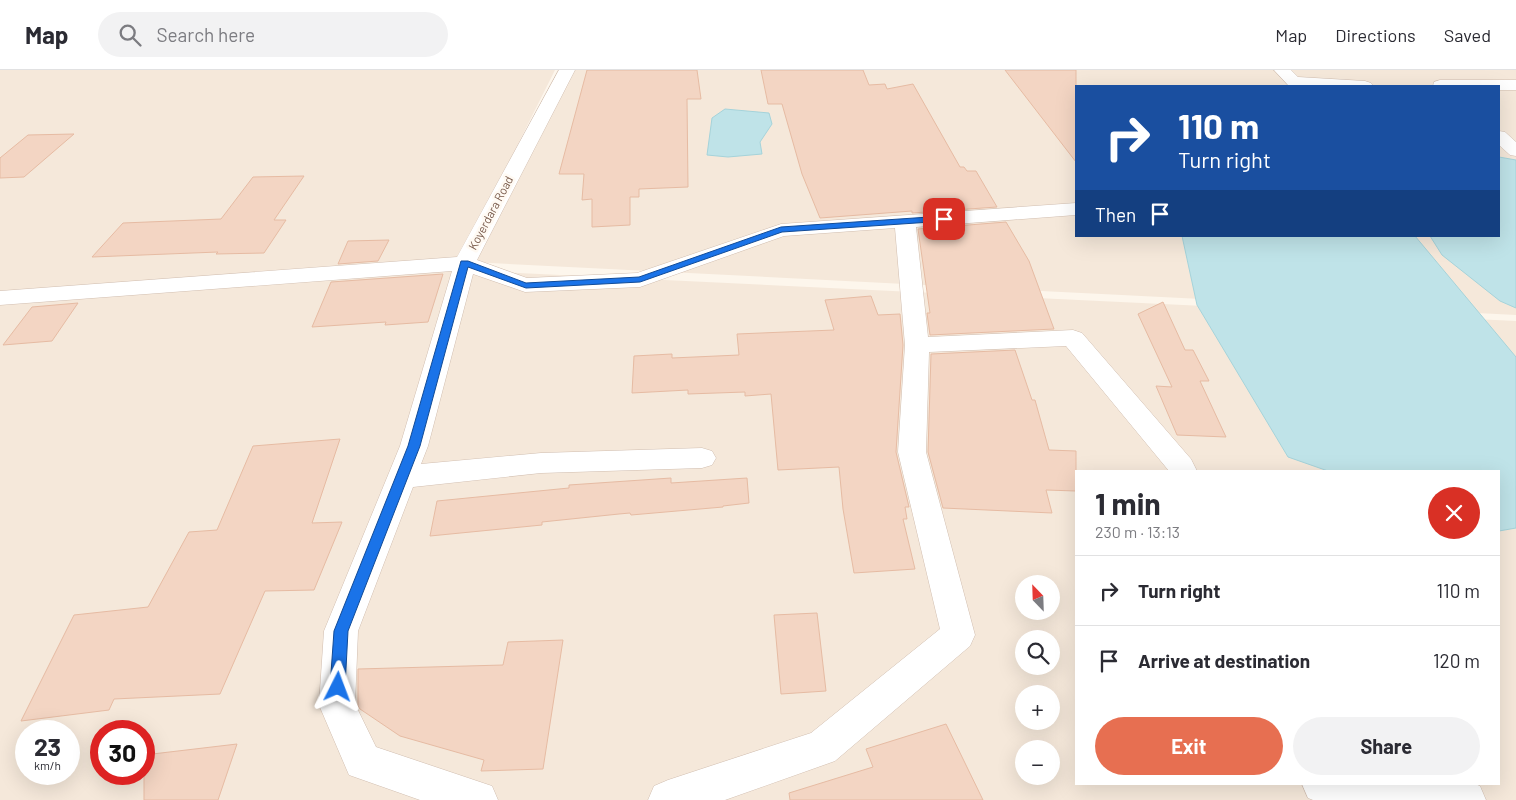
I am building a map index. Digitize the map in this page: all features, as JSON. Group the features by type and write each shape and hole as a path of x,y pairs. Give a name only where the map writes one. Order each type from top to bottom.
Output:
{"street":[{"name":"Koyerdara Road","path":"478,800 363,762 337,705 341,631 414,446 464,263 567,70"},
{"path":"1282,70 1294,82 1347,85"},
{"path":"1440,85 1516,85"},
{"path":"1500,137 1516,151"},
{"path":"0,298 464,263 526,286 640,280 781,230 1075,209"},
{"path":"668,800 822,748 958,635 912,452 917,345 905,221"},
{"path":"917,345 1072,338 1183,470"},
{"path":"402,477 541,463 702,458"},
{"path":"1331,785 1466,800"}],"shaded area":[{"path":"0,70 555,70 455,270 1516,321 1516,800 0,800"},
{"path":"566,70 1516,70 1516,315 471,262"}],"water":[{"path":"725,109 769,113 772,124 760,142 762,154 728,157 707,155 712,118"},
{"path":"1500,157 1516,160 1516,308 1500,301 1442,255 1431,237 1500,237"},
{"path":"1182,237 1416,237 1516,357 1516,528 1500,531 1500,470 1325,470 1288,457 1197,305"}],"building":[{"path":"587,70 697,70 701,99 687,99 688,187 639,189 639,197 630,197 630,225 592,227 592,199 582,200 584,174 559,174"},
{"path":"761,70 863,70 869,85 885,84 887,89 913,84 960,167 964,167 967,171 976,171 997,207 820,218 802,174 782,104 768,104"},
{"path":"1005,70 1076,70 1075,161"},
{"path":"74,134 24,177 0,178 0,158 28,135"},
{"path":"304,176 274,220 286,220 264,253 216,254 218,252 92,257 123,223 221,219 253,177"},
{"path":"1006,222 1029,261 1054,329 930,335 927,313 930,313 918,229"},
{"path":"389,240 378,261 338,264 348,241"},
{"path":"443,274 428,322 385,325 386,322 312,327 331,282"},
{"path":"871,296 878,315 900,314 903,345 896,452 909,507 905,507 907,519 903,519 915,569 854,573 843,509 839,467 778,470 771,394 745,396 745,392 688,394 688,390 632,393 634,356 672,354 672,358 739,355 737,334 834,330 825,300"},
{"path":"1163,302 1185,350 1193,350 1209,381 1200,381 1226,437 1177,435 1156,386 1172,387 1138,314"},
{"path":"78,303 52,341 3,345 32,307"},
{"path":"1015,350 1032,400 1035,400 1049,450 1076,451 1075,491 1046,490 1052,513 943,508 928,452 931,354"},
{"path":"340,439 312,523 342,522 314,590 265,591 220,694 114,699 109,710 22,720 74,615 148,607 189,532 217,530 253,446"},
{"path":"671,478 671,483 747,478 749,503 631,515 630,513 619,514 542,522 542,525 430,536 437,501 569,488 569,485"},
{"path":"817,613 826,691 781,694 774,615"},
{"path":"563,640 543,769 481,771 484,760 400,736 358,706 358,669 503,665 508,642"},
{"path":"946,724 983,800 790,800 789,793 873,767 866,749"},
{"path":"237,744 218,800 144,800 144,785 155,785 155,754"}],"route":[{"path":"338,687 341,631 414,446 464,263 526,286 640,280 781,230 944,219"}]}
